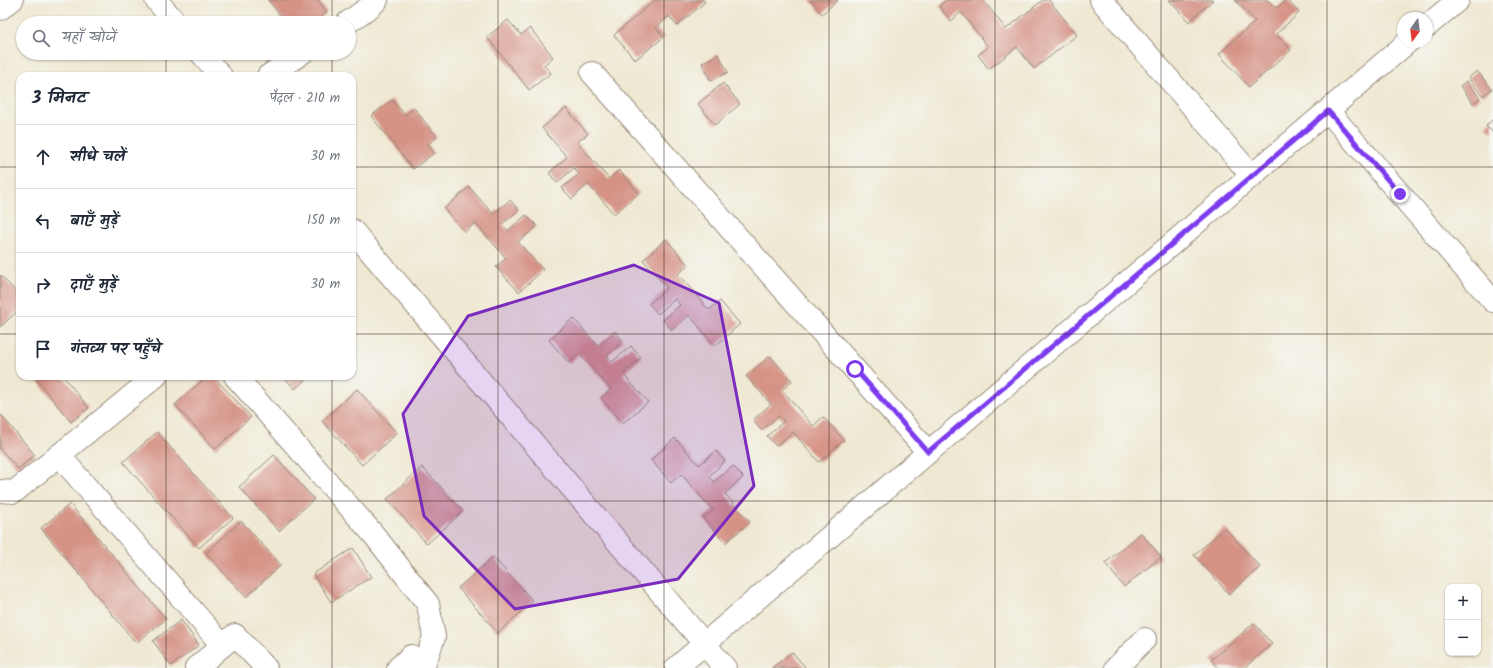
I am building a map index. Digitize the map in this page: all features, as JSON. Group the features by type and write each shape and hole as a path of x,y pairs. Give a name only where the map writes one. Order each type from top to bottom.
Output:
{"street":[{"path":"0,9 12,0"},
{"path":"156,0 170,16"},
{"path":"356,17 377,0"},
{"path":"1101,0 1252,176"},
{"path":"1433,21 1458,0"},
{"path":"676,668 1401,48"},
{"path":"208,60 218,72"},
{"path":"274,72 292,60"},
{"path":"592,73 928,452"},
{"path":"1328,111 1493,301"},
{"path":"356,235 724,668"},
{"path":"0,492 14,492 151,380"},
{"path":"238,380 374,535 428,604 434,637 422,668 411,656 398,668"},
{"path":"59,455 222,646"},
{"path":"196,668 235,635 266,668"},
{"path":"1116,668 1145,639"}],"highlighted area":[{"path":"634,265 719,303 754,486 678,579 515,609 424,516 403,414 468,316"}],"building":[{"path":"268,0 318,0 327,12 322,16 281,16"},
{"path":"655,0 704,0 705,2 677,26 669,16 656,28 664,37 635,60 614,35"},
{"path":"810,0 838,0 822,14"},
{"path":"946,0 983,0 1006,29 1043,0 1049,0 1077,35 1034,69 1017,47 989,69 978,55 988,47 961,12 951,21 939,6"},
{"path":"1169,0 1213,0 1189,22"},
{"path":"1235,0 1268,0 1276,8 1287,0 1299,13 1276,34 1291,50 1249,87 1219,54 1255,21"},
{"path":"508,20 521,35 530,28 553,57 544,65 551,73 529,90 487,37"},
{"path":"718,54 728,72 711,81 702,63"},
{"path":"1477,71 1492,89 1483,96 1468,78"},
{"path":"1466,81 1480,98 1473,103 1460,86"},
{"path":"723,83 740,104 715,125 698,104"},
{"path":"392,100 405,115 414,108 437,137 428,144 434,153 413,169 371,116"},
{"path":"566,108 588,134 577,142 609,179 619,170 639,193 614,214 588,184 572,199 562,188 579,174 574,168 557,183 549,173 567,157 542,128"},
{"path":"1493,119 1493,133 1486,126"},
{"path":"469,187 493,214 510,200 519,210 502,224 508,231 526,215 537,226 518,242 543,270 519,292 496,267 506,258 475,223 465,232 444,209"},
{"path":"666,239 688,265 678,274 709,310 720,301 740,324 715,346 689,315 672,330 663,320 680,305 675,299 658,314 649,304 667,288 643,260"},
{"path":"0,275 16,292 16,313 0,327"},
{"path":"573,318 598,346 615,331 623,341 607,356 612,362 631,346 641,358 623,374 648,402 623,423 601,398 611,389 579,354 569,363 549,340"},
{"path":"770,356 792,381 782,390 813,426 823,417 844,440 819,462 793,432 776,446 767,436 784,421 779,416 761,430 753,420 771,404 746,376"},
{"path":"37,380 66,380 89,408 71,422"},
{"path":"203,380 217,380 251,417 215,449 175,405"},
{"path":"287,380 305,380 295,389"},
{"path":"357,389 397,433 362,465 322,421"},
{"path":"0,414 35,455 18,469 0,449"},
{"path":"157,432 233,518 199,548 123,462"},
{"path":"675,438 699,465 716,451 725,461 709,476 714,482 733,466 743,477 725,494 750,522 725,543 703,518 713,510 681,474 671,483 651,460"},
{"path":"274,455 314,499 279,531 239,487"},
{"path":"422,467 463,511 427,544 387,499"},
{"path":"70,504 166,619 136,643 41,528"},
{"path":"241,521 281,565 246,597 206,553"},
{"path":"1225,528 1260,567 1229,594 1194,555"},
{"path":"1141,533 1161,557 1124,587 1105,563"},
{"path":"353,548 371,577 331,602 313,574"},
{"path":"493,557 533,601 498,633 458,588"},
{"path":"181,620 199,645 171,666 153,641"},
{"path":"1254,623 1272,644 1244,668 1218,668 1211,660"},
{"path":"792,652 806,668 772,668"}],"route":[{"path":"855,369 928,452 1328,111 1400,194"}]}
